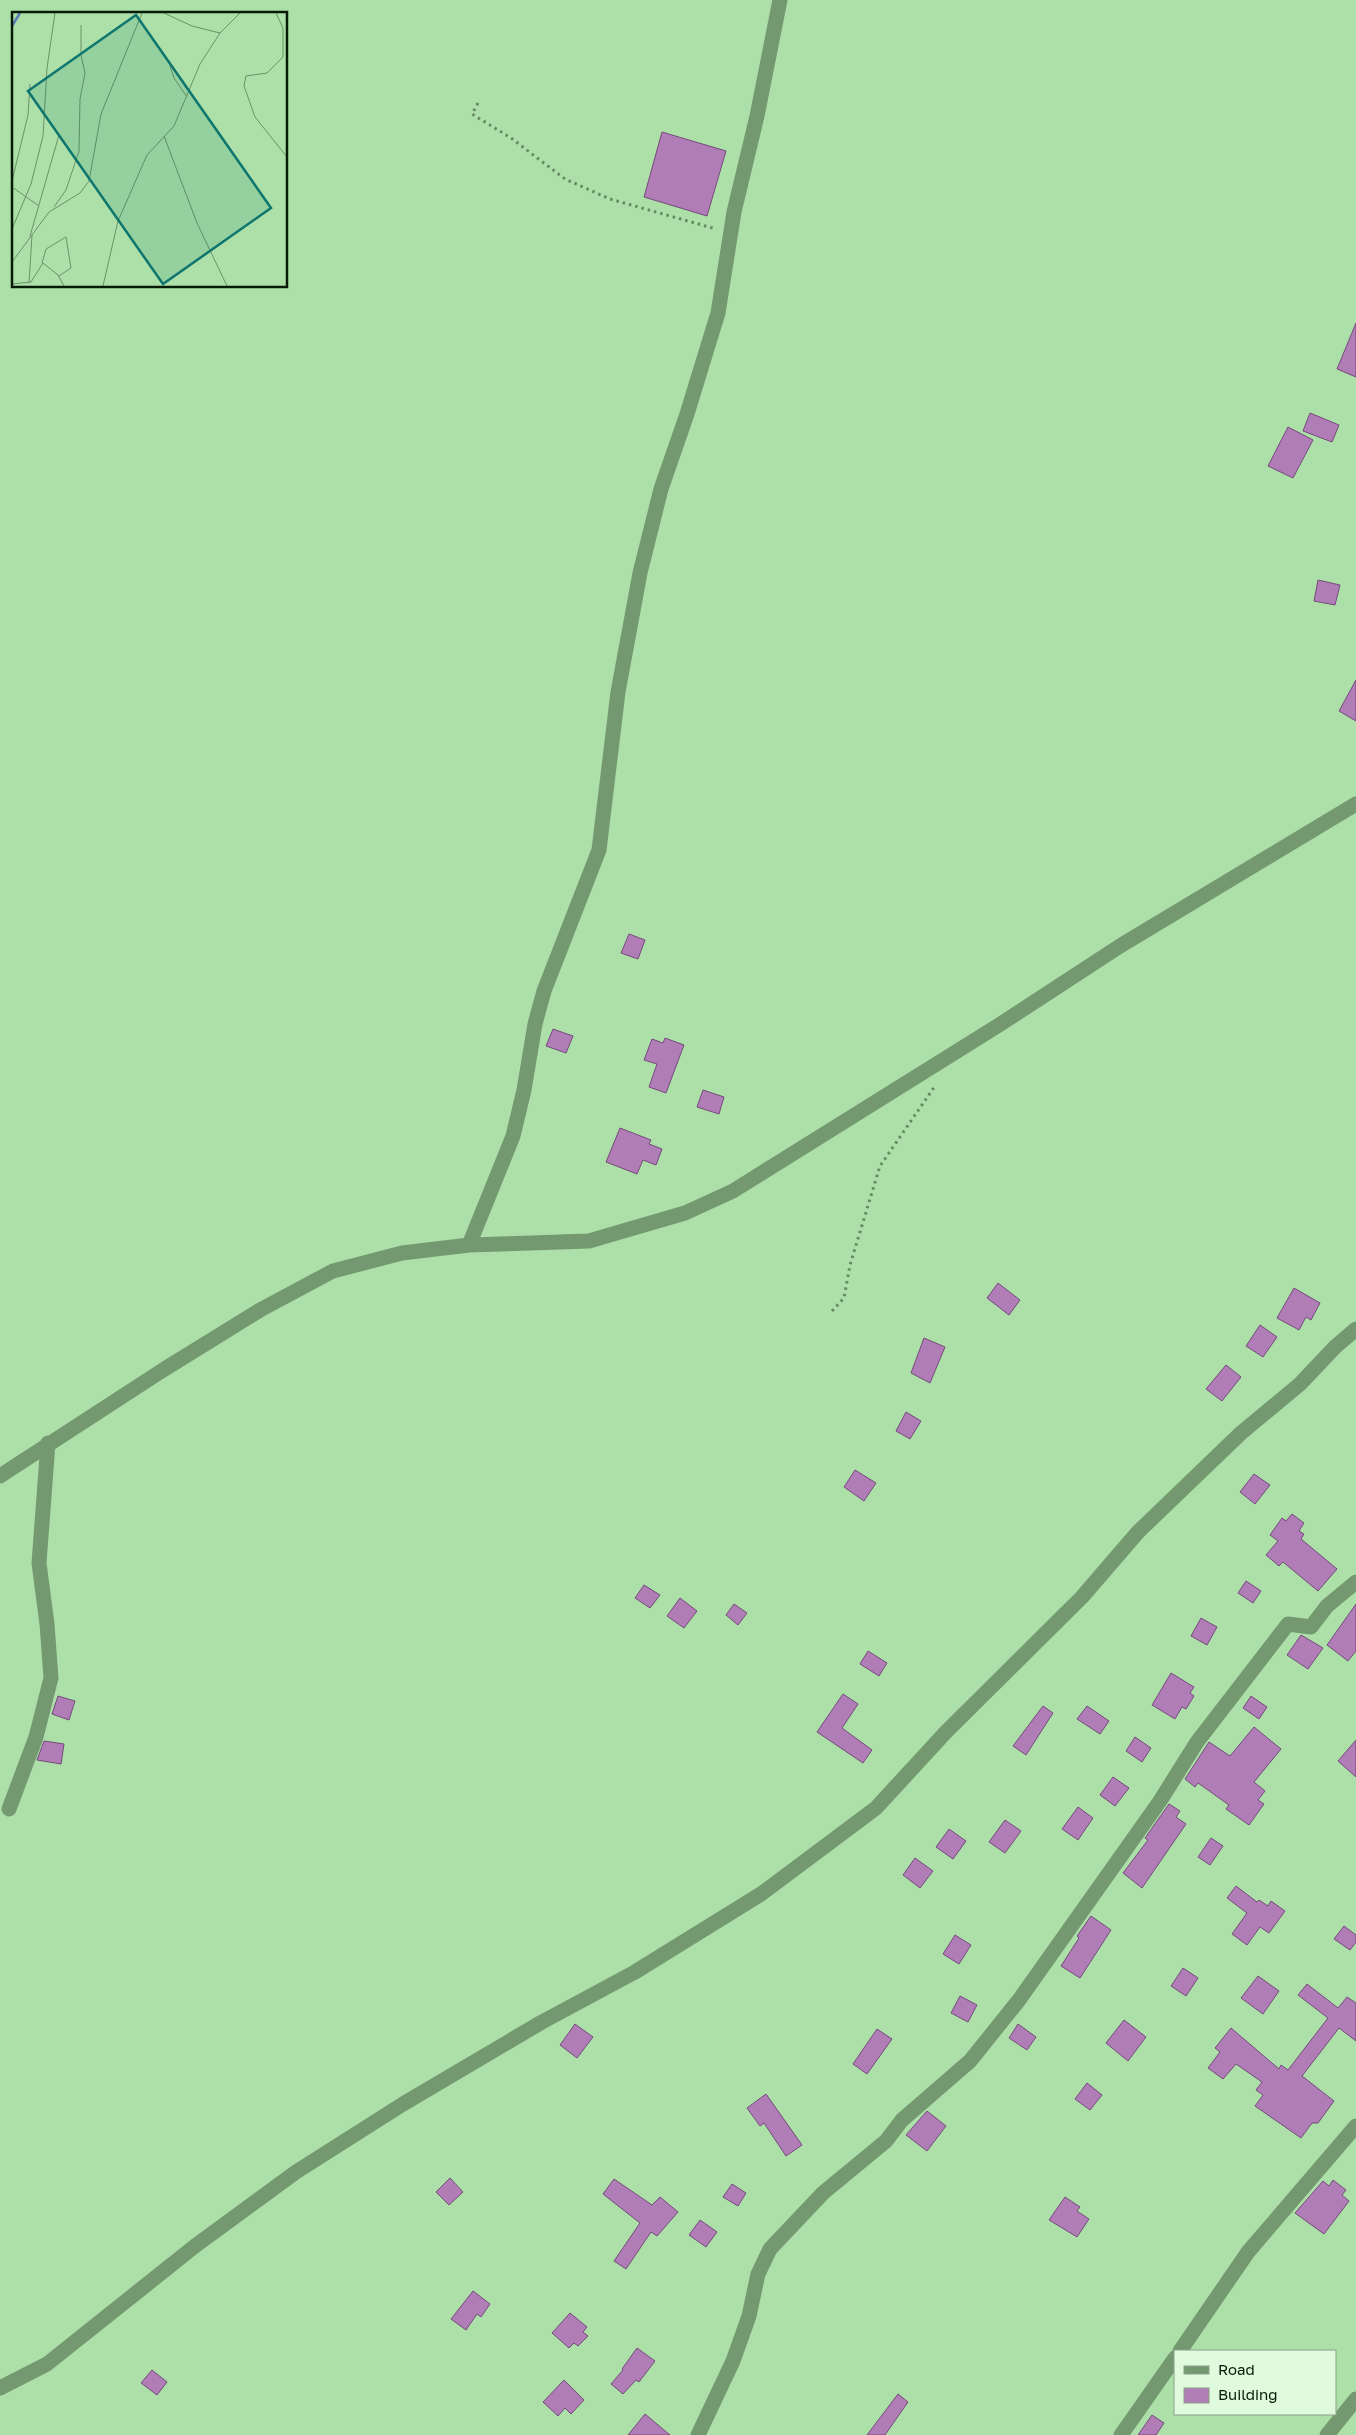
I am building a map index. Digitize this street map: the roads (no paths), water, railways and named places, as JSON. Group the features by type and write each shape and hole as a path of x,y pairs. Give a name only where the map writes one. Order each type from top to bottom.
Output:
{"street":[{"path":"470,1245 513,1136 524,1090 535,1024 544,992 599,850 618,692 640,573 662,489 718,313 730,235 780,0"},
{"path":"0,1476 48,1443 260,1310 333,1271 402,1253 470,1245 589,1241 685,1213 733,1190 992,1030 1120,946 1356,804"},
{"path":"0,2388 47,2364 195,2246 296,2172 403,2104 542,2022 635,1972 761,1894 876,1808 945,1733 1082,1597 1138,1532 1241,1433 1300,1384 1335,1347 1356,1329"},
{"path":"9,1809 36,1737 51,1678 47,1624 39,1563 48,1443"},
{"path":"698,2435 733,2361 749,2316 758,2274 770,2249 823,2193 886,2141 902,2120 970,2061 1019,2000 1160,1801 1198,1742 1288,1624 1311,1627 1327,1606 1356,1582"},
{"path":"1181,2350 1248,2252 1356,2126"},
{"path":"1120,2435 1174,2359"},
{"path":"1327,2435 1356,2399"}]}
